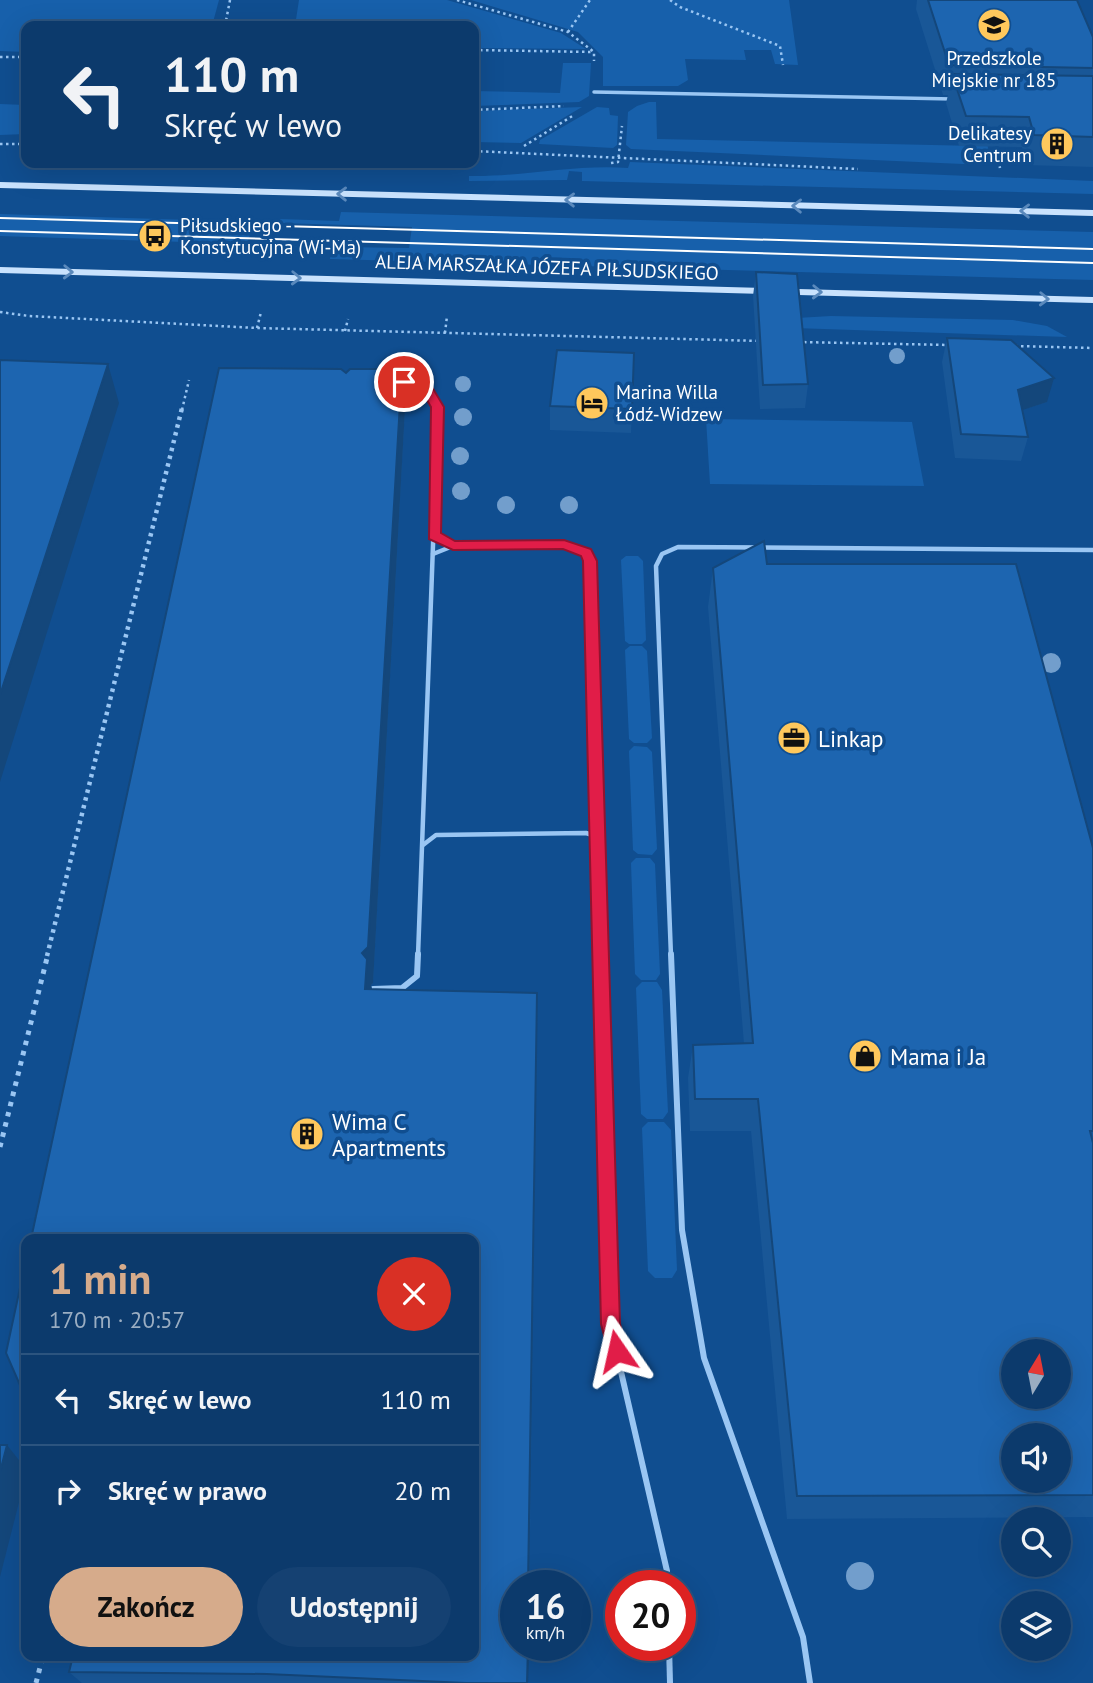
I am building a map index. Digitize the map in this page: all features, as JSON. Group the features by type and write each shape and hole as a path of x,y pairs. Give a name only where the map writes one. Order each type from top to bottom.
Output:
{"main road":[{"path":"0,185 1093,213"},
{"name":"ALEJA MARSZAŁKA JÓZEFA PIŁSUDSKIEGO","path":"0,270 1093,300"}],"lane":[{"path":"594,92 964,99"},
{"path":"373,989 402,988 417,976 438,407 428,390 391,380"},
{"path":"434,536 453,546"},
{"path":"433,554 453,546 564,545 586,552 590,561 610,1324 667,1570"},
{"path":"810,1683 803,1637 704,1358 682,1230 656,566 662,554 678,547 1093,550"},
{"path":"586,833 598,826"},
{"path":"424,831 436,835 586,833 599,837"},
{"path":"423,845 436,835"},
{"path":"669,1661 670,1683"}],"path":[{"path":"226,21 230,0"},
{"path":"457,0 568,32 594,52"},
{"path":"568,32 590,0"},
{"path":"670,0 680,7 780,46 788,96"},
{"path":"479,50 594,52"},
{"path":"524,146 593,100 594,52"},
{"path":"0,57 21,57"},
{"path":"479,110 588,104"},
{"path":"0,144 21,144"},
{"path":"479,151 863,169"},
{"path":"258,250 269,215"},
{"path":"257,328 262,309"},
{"path":"0,312 29,316 257,328 766,341"},
{"path":"445,333 447,314"},
{"path":"345,331 348,319"},
{"path":"793,341 958,345"},
{"path":"1012,346 1093,348"},
{"path":"0,1147 188,380"},
{"path":"18,1488 21,1497"},
{"path":"36,1683 42,1661"}],"shaded area":[{"path":"0,0 219,0 213,21 21,21 21,52 0,51"},
{"path":"299,0 447,0 561,33 586,49 479,48 479,21 296,21"},
{"path":"471,0 789,0 798,65 775,64 771,50 744,50 746,60 685,59 688,80 678,86 603,86 603,57 578,32"},
{"path":"563,63 591,63 589,96 579,102 479,106 479,91 560,93"},
{"path":"649,102 656,102 657,139 977,146 981,115 991,162 985,165 631,149 626,145 628,112"},
{"path":"0,104 21,105 21,134 0,135"},
{"path":"582,107 521,143 479,142 479,111"},
{"path":"597,107 609,108 610,115 618,116 617,145 613,148 539,144 540,140"},
{"path":"630,162 1093,181 1093,194 582,181 582,172 569,171 567,180 469,181 469,176 628,168"},
{"path":"341,212 1093,232 1093,280 330,259 332,248 272,246 409,248 412,227 279,223 280,219 339,221"},
{"path":"0,214 254,222 247,244 0,236"},
{"path":"831,316 1013,320 1047,326 1067,337 764,327 763,320"},
{"path":"706,419 912,422 924,486 710,484"},
{"path":"626,556 638,556 643,561 646,640 642,644 629,644 625,641 621,560"},
{"path":"630,646 642,646 647,651 652,738 647,743 634,743 629,739 625,650"},
{"path":"634,746 647,747 652,752 657,849 652,855 638,854 633,850 629,751"},
{"path":"636,858 650,858 655,864 660,974 656,980 641,980 635,974 631,863"},
{"path":"642,982 657,982 662,990 668,1112 663,1119 647,1119 641,1114 636,988"},
{"path":"648,1122 664,1122 671,1130 677,1270 672,1278 655,1278 648,1271 642,1128"}],"building":[{"path":"928,0 1077,0 1093,37 1093,68 949,65"},
{"path":"952,74 1093,76 1093,137 1034,135 1029,117 966,116"},
{"path":"756,272 797,274 808,384 763,385"},
{"path":"947,338 1011,340 1054,378 1018,390 1028,437 961,434"},
{"path":"557,350 634,353 632,409 550,406"},
{"path":"0,360 108,364 0,695"},
{"name":"Wima C Apartments","path":"219,368 341,369 346,373 350,369 402,369 368,947 362,953 367,959 365,989 537,993 528,1570 500,1570 500,1661 528,1661 527,1683 466,1683 267,1674 69,1672 72,1661 479,1661 479,1234 32,1234"},
{"path":"764,541 767,564 1016,564 1093,848 1093,1131 1090,1131 1093,1143 1093,1495 797,1496 758,1099 695,1099 693,1045 753,1043 713,568"},
{"path":"21,1283 21,1388 6,1353"},
{"path":"0,1445 7,1445 0,1472"}],"tram line":[{"path":"0,218 1093,249"},
{"path":"0,231 1093,263"}],"place":[{"name":"Przedszkole Miejskie nr 185","path":"994,25"},
{"name":"Delikatesy Centrum","path":"1057,144"},
{"name":"Piłsudskiego - Konstytucyjna (Wi-Ma)","path":"155,236"},
{"name":"Marina Willa Łódź-Widzew","path":"592,403"},
{"name":"Linkap","path":"794,738"},
{"name":"Mama i Ja","path":"865,1056"},
{"name":"Wima C Apartments","path":"307,1134"}],"route":[{"path":"404,382 428,390 438,407 434,536 453,546 577,547 586,552 590,561 610,1324 617,1351"}]}
